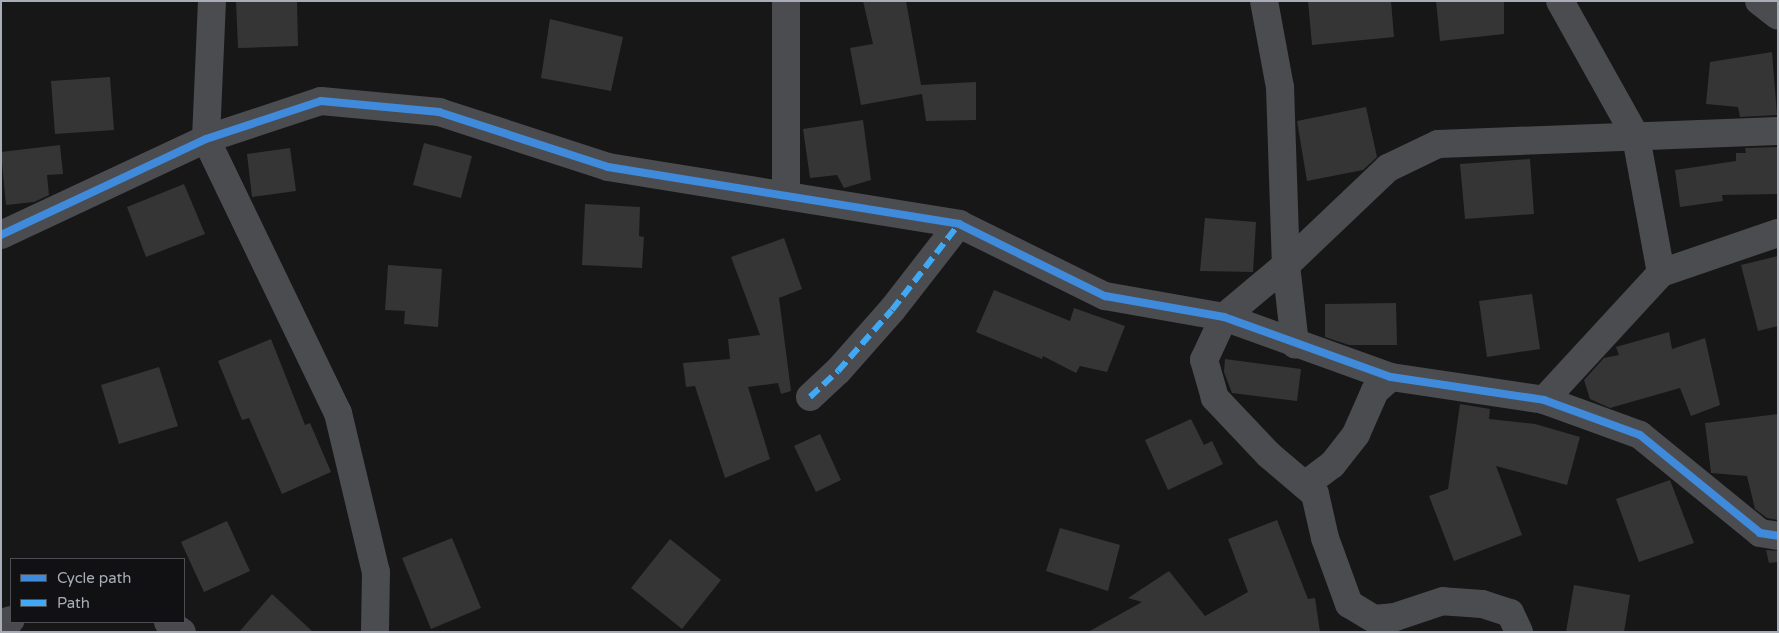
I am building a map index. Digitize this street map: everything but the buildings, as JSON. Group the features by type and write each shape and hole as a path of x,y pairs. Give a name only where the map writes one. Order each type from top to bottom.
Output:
{"street":[{"path":"212,1 206,139 338,413 376,572 375,632"},
{"path":"786,1 786,196"},
{"path":"1264,1 1280,87 1286,265 1295,344"},
{"path":"1560,1 1636,137 1662,273"},
{"path":"1759,1 1778,16"},
{"path":"1,235 206,139 321,101 438,112 608,167 959,224 1105,296 1224,317 1391,377 1544,400 1640,435 1760,533 1778,536"},
{"path":"1519,632 1510,613 1482,604 1444,601 1395,617 1374,620 1349,604 1325,538 1315,494 1268,455 1215,398 1204,360 1224,317 1286,265 1388,168 1438,144 1778,131"},
{"path":"810,397 838,371 892,310 959,224"},
{"path":"1544,400 1662,273 1778,233"},
{"path":"1305,486 1332,465 1356,434 1375,391 1391,377"},
{"path":"169,623 182,632"}],"marked path":[{"path":"810,397 838,371 892,310 959,224"}],"cycle path":[{"path":"1,235 206,139 321,101 439,112 608,167 959,224 1105,296 1224,317 1391,377 1544,400 1640,435 1760,533 1778,536"}]}
